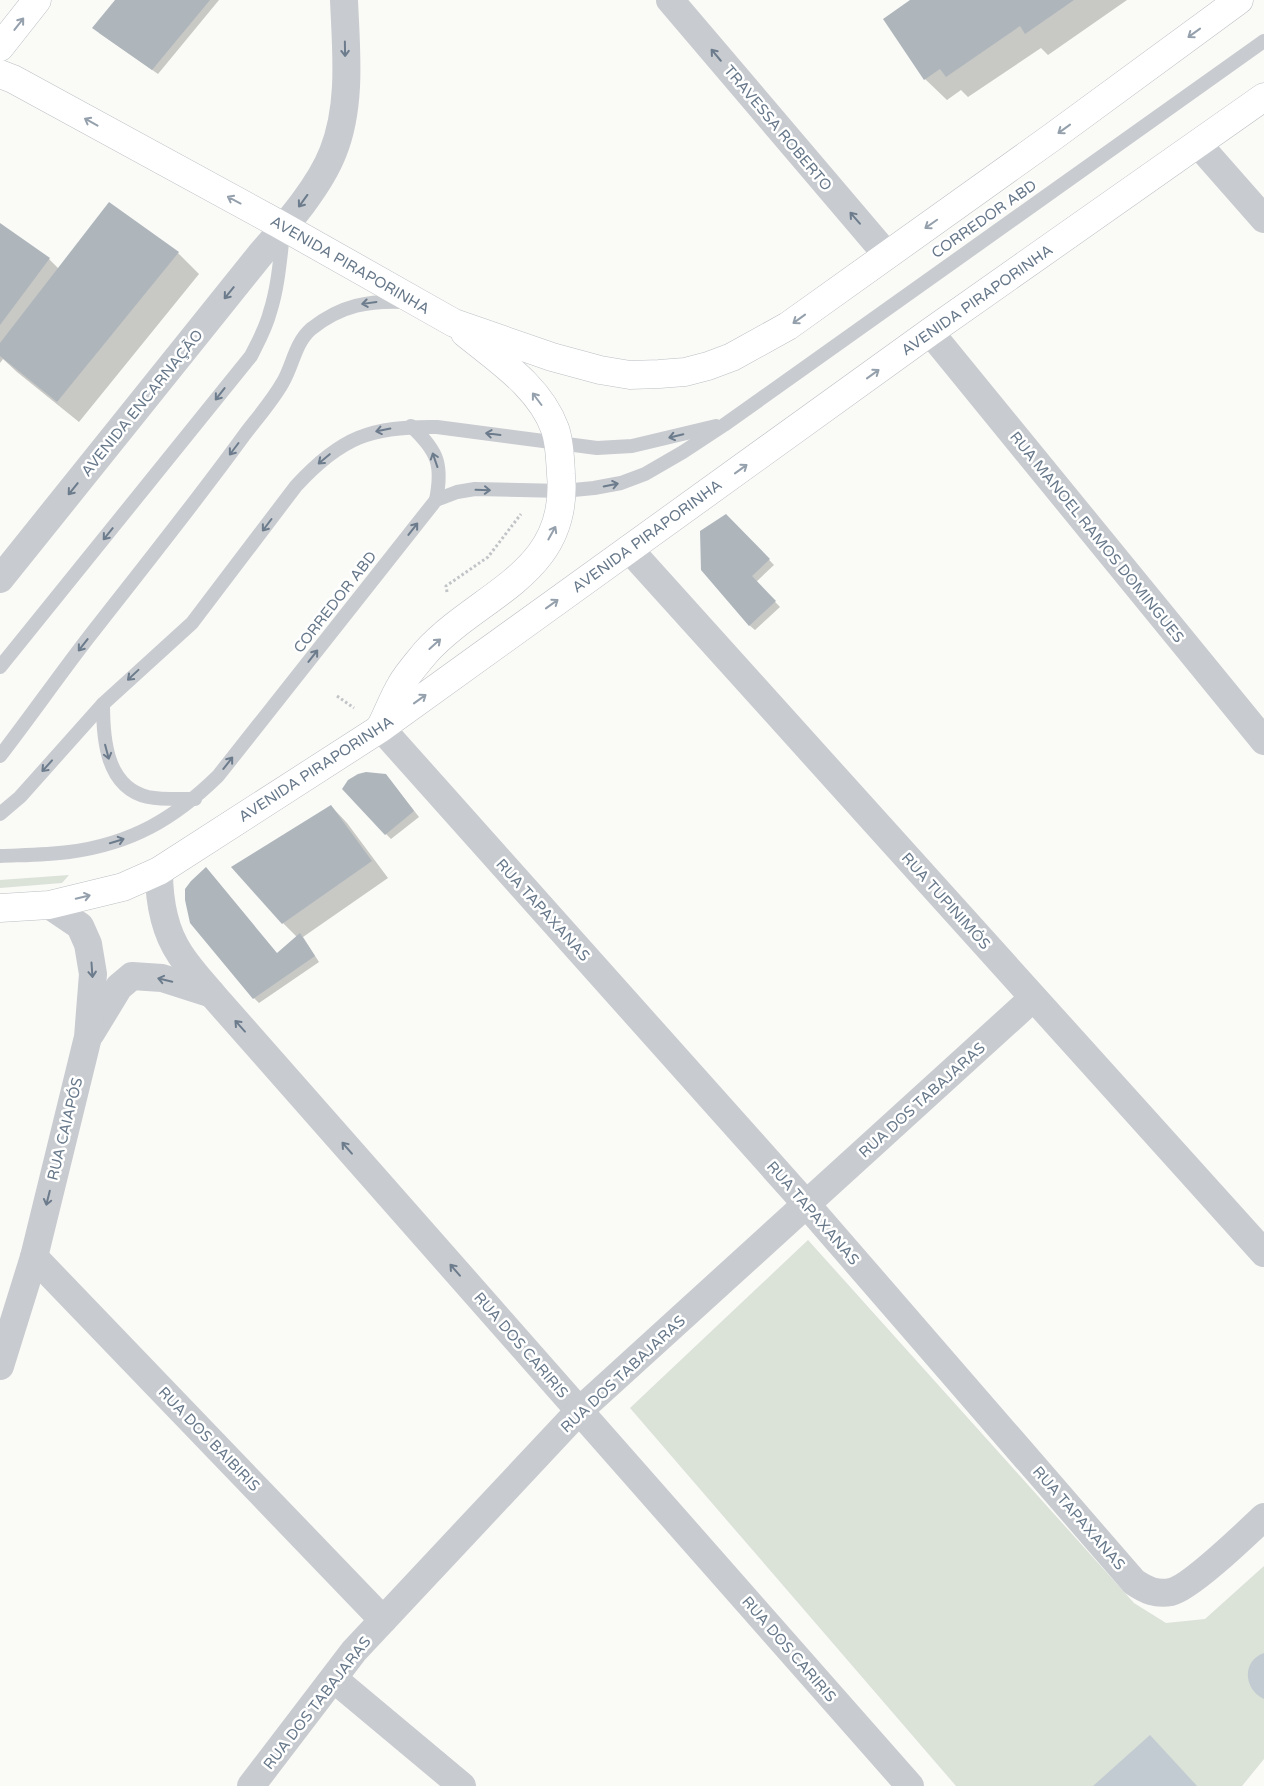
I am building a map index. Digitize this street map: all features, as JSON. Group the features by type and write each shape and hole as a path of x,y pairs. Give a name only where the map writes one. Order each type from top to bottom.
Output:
{"main road":[{"path":"0,47 37,0"},
{"name":"AVENIDA PIRAPORINHA","path":"0,74 13,79 284,227 454,323 552,357 600,370 630,375 659,374 684,372 708,366 732,357 788,326 1240,0"},
{"name":"AVENIDA PIRAPORINHA","path":"0,908 49,905 123,887 159,871 381,728 930,332 1264,97"},
{"path":"381,728 401,684 427,651 454,627 498,595 524,572 543,550 556,527 561,509 563,491 558,442 549,415 528,387 454,323"}],"street":[{"name":"AVENIDA ENCARNAÇÃO","path":"0,579 284,227 322,175 333,152 345,97 344,0"},
{"name":"TRAVESSA ROBERTO","path":"670,0 887,255"},
{"path":"1198,144 1264,219"},
{"name":"RUA MANOEL RAMOS DOMINGUES","path":"930,332 1264,741"},
{"name":"RUA TUPINIMÓS","path":"629,549 1264,1253"},
{"name":"RUA TAPAXANAS","path":"381,728 807,1205 1134,1582 1149,1591 1159,1593 1173,1592 1190,1582 1264,1517"},
{"name":"RUA DOS CARIRIS","path":"159,871 160,904 166,924 179,953 212,994 910,1786"},
{"name":"RUA CAIAPÓS","path":"0,1366 34,1257 88,1037 92,974 88,944 80,926 49,905"},
{"path":"88,1037 119,986 132,976 162,978 212,994"},
{"name":"RUA DOS TABAJARAS","path":"251,1786 354,1651 579,1411 1033,998"},
{"name":"RUA DOS BAIBIRIS","path":"34,1257 383,1620"},
{"path":"334,1679 462,1786"}],"lane":[{"name":"CORREDOR ABD","path":"0,856 68,852 101,846 131,837 164,821 195,799 218,776 436,500 458,492 476,489 563,491 594,488 621,483 645,474 683,452 724,424 1264,41"},
{"name":"AVENIDA ENCARNAÇÃO","path":"0,668 250,356 262,335 270,313 277,281 284,227"},
{"path":"0,756 284,382 295,352 309,331 327,317 346,308 389,301 417,303"},
{"name":"CORREDOR ABD","path":"0,814 20,797 103,704 192,622 290,494 311,470 331,453 356,438 382,430 411,426 437,426 597,448 632,446 724,424"},
{"path":"411,426 427,440 437,459 440,480 436,500"},
{"path":"103,704 103,735 108,757 117,776 130,790 148,797 195,799"}],"shaded area":[{"path":"69,875 62,883 0,888 0,880"},
{"path":"808,1240 1134,1603 1166,1623 1205,1619 1264,1566 1264,1759 1242,1786 956,1786 630,1408"},
{"path":"1264,1653 1264,1699 1252,1689 1248,1676 1251,1662"},
{"path":"1150,1735 1197,1786 1093,1786"}],"building":[{"path":"115,0 210,0 152,70 92,28"},
{"path":"910,0 1074,0 1025,34 1020,26 946,77 940,69 924,80 883,19"},
{"path":"109,202 179,252 57,402 0,356 0,343"},
{"path":"0,223 50,258 0,325"},
{"path":"726,514 770,559 752,576 776,601 749,626 701,570 700,531"},
{"path":"366,772 386,774 414,811 385,835 342,789 348,780"},
{"path":"331,805 372,861 282,924 231,867"},
{"path":"206,867 277,953 300,933 315,956 253,999 190,923 185,900 185,889"}]}
